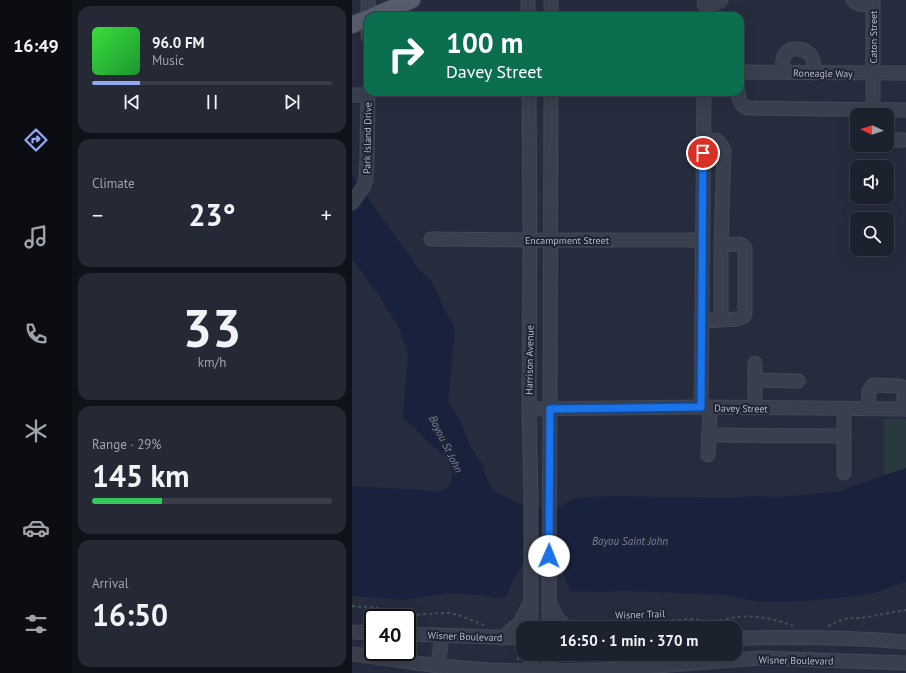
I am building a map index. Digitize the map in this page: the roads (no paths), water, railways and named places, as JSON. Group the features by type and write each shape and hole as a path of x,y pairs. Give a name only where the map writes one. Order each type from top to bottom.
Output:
{"main road":[{"path":"383,12 412,0"},
{"path":"352,25 364,20"}],"street":[{"path":"368,0 368,12"},
{"path":"528,0 528,12"},
{"path":"551,0 551,12"},
{"path":"704,7 721,0"},
{"path":"853,0 859,4 873,2"},
{"name":"Caton Street","path":"873,2 873,108"},
{"path":"782,72 784,57 788,51 802,49 808,53 812,59 814,73"},
{"name":"Roneagle Way","path":"744,72 906,73"},
{"path":"352,95 364,94"},
{"name":"Park Island Drive","path":"352,203 364,186 366,179 368,96"},
{"name":"Harrison Avenue","path":"529,96 529,409 531,499 530,621"},
{"name":"Harrison Avenue","path":"551,96 549,602 557,621"},
{"path":"704,96 702,321 706,407 709,435 708,455"},
{"path":"738,96 741,104 747,108 850,112"},
{"path":"894,111 906,110"},
{"path":"704,139 718,141 724,151 721,245 721,320"},
{"path":"894,140 906,140"},
{"name":"Encampment Street","path":"431,239 702,240"},
{"path":"702,321 741,318 745,314 745,248 742,245 721,245"},
{"path":"755,363 756,408"},
{"path":"755,380 798,380"},
{"path":"868,409 869,390 873,385 903,386 905,409"},
{"name":"Davey Street","path":"529,409 706,407 905,409"},
{"path":"844,409 844,473"},
{"path":"709,435 844,436"},
{"path":"502,638 519,624 530,602"},
{"path":"352,632 364,633"},
{"name":"Wisner Boulevard","path":"416,635 502,638 516,641"},
{"path":"438,666 442,636"},
{"path":"742,638 869,639 906,642"},
{"name":"Wisner Boulevard","path":"352,654 493,672 585,672 760,658 906,663"},
{"path":"531,661 531,672"},
{"path":"550,661 550,672"},
{"path":"637,661 637,667"}],"water":[{"path":"352,176 422,273 430,279 455,328 448,401 462,424 470,446 483,466 486,477 493,490 520,504 549,509 562,506 573,499 589,497 777,497 836,492 906,468 906,582 871,594 790,602 761,602 724,595 623,591 571,591 561,567 548,562 530,561 524,564 519,570 506,597 496,598 482,595 450,593 402,600 352,596 352,486 438,492 448,488 454,471 447,456 431,445 403,418 408,354 399,328 380,297 352,259"}],"water label":[{"name":"Bayou St John","path":"446,444"},
{"name":"Bayou Saint John","path":"630,541"}]}
